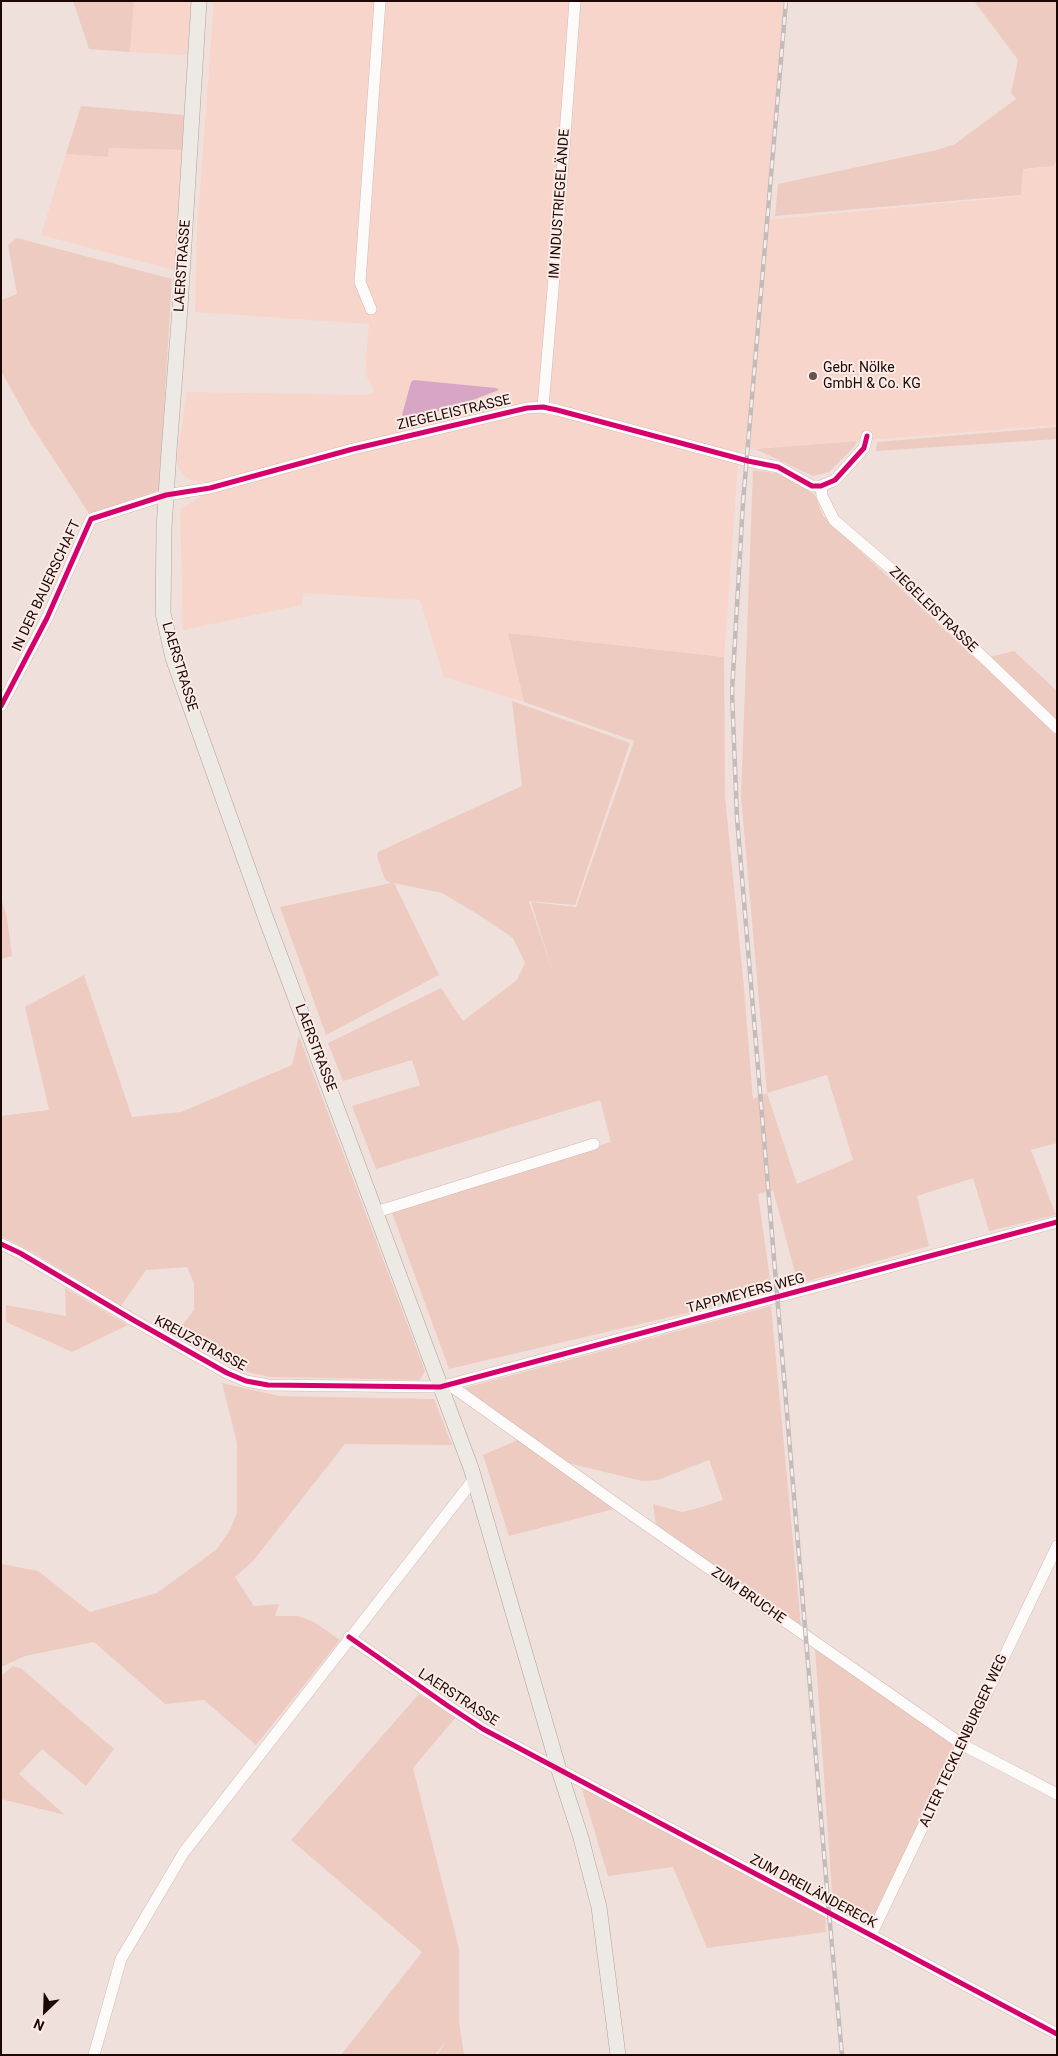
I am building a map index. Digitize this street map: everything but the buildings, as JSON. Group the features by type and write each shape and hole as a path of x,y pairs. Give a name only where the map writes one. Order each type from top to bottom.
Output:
{"main road":[{"name":"LAERSTRASSE","path":"199,1 166,495 162,613 173,658 265,916 376,1212 444,1386 474,1479 559,1770 581,1838 599,1908 618,2055"}],"street":[{"path":"371,309 360,282 380,1"},
{"name":"IM INDUSTRIEGELÄNDE","path":"543,408 575,1"},
{"name":"ZIEGELEISTRASSE","path":"166,495 210,488 352,448 527,408 543,408 778,467 812,486 820,486 822,496 834,520 890,568 1057,728"},
{"path":"820,486 835,480 842,473 864,448 868,436"},
{"name":"IN DER BAUERSCHAFT","path":"1,706 47,618 91,519 166,495"},
{"path":"376,1212 594,1144"},
{"name":"TAPPMEYERS WEG","path":"444,1386 1057,1222"},
{"name":"KREUZSTRASSE","path":"1,1244 20,1253 227,1373 246,1381 268,1385 444,1386"},
{"name":"ZUM BRUCHE","path":"444,1386 458,1390 625,1510 963,1745 1057,1794"},
{"path":"94,2055 121,1959 184,1852 349,1637 474,1479"},
{"name":"ALTER TECKLENBURGER WEG","path":"871,1935 1057,1546"},
{"name":"LAERSTRASSE","path":"349,1637 476,1724 559,1770"},
{"name":"ZUM DREILÄNDERECK","path":"559,1770 1057,2034"}],"shaded area":[{"path":"73,1 134,1 130,52 89,49"},
{"path":"134,1 192,1 188,55 130,52"},
{"path":"214,1 784,1 766,220 1021,196 1023,170 1055,166 1057,158 1057,425 739,450 724,657 508,633 524,702 444,677 420,600 303,593 302,605 183,630 180,509 203,495 204,482 191,480 184,476 177,465 187,392 367,395 374,391 365,373 369,324 195,312 197,231"},
{"path":"974,1 1057,1 1057,158 1054,166 1023,169 1021,195 775,216 778,184 937,150 955,144 1016,99 1011,93 1018,60"},
{"path":"81,106 184,115 182,150 109,148 108,157 66,154"},
{"path":"109,148 182,150 174,270 41,235 66,154 108,157"},
{"path":"17,238 172,279 159,490 90,515 30,423 1,371 1,300 17,294 8,245"},
{"path":"414,380 496,388 499,390 467,402 453,410 427,412 407,418 402,415 411,382"},
{"path":"1057,427 1057,439 876,451 877,442"},
{"path":"857,441 853,448 829,472 813,476 755,449"},
{"path":"753,470 783,474 815,495 823,516 977,660 1014,651 1057,691 1057,1143 1031,1150 1056,1215 989,1231 973,1178 917,1196 929,1246 798,1284 773,1190 758,1194 772,1293 449,1369 391,1210 611,1142 600,1100 376,1169 352,1106 420,1085 412,1060 343,1081 328,1043 441,988 463,1021 517,980 525,963 513,938 479,915 442,893 394,883 439,975 326,1035 280,907 391,883 385,880 377,856 378,852 522,786 512,701 630,743 575,905 529,901 553,973 531,902 576,907 634,741 524,702 508,633 724,657 725,796 753,1099 767,1093 741,796","holes":["827,1075 853,1160 797,1184 767,1093"]},
{"path":"1,898 7,918 12,956 1,959"},
{"path":"84,975 132,1117 181,1112 292,1065 299,1036 425,1371 420,1380 269,1377 248,1372 174,1336 194,1310 194,1283 187,1267 146,1270 121,1306 32,1252 1,1236 1,1116 49,1110 25,1007"},
{"path":"65,1288 128,1325 72,1352 6,1322 6,1305 66,1316"},
{"path":"771,1306 801,1627 656,1526 653,1504 682,1512 723,1500 709,1460 658,1480 642,1481 564,1462 464,1388"},
{"path":"222,1383 279,1396 434,1399 452,1445 345,1444 253,1561 235,1577 254,1606 279,1604 275,1616 298,1616 314,1622 340,1640 256,1745 204,1700 165,1704 94,1642 25,1656 1,1667 1,1564 38,1571 90,1612 157,1593 217,1549 231,1528 237,1513 237,1443"},
{"path":"520,1439 618,1508 509,1536 483,1455"},
{"path":"815,1648 957,1746 869,1928 833,1908"},
{"path":"13,1666 22,1669 114,1749 86,1786 42,1749 19,1774 65,1815 1,1799 1,1676"},
{"path":"419,1694 456,1717 413,1768 459,1948 459,2021 464,2055 437,2055 446,2041 435,2055 341,2055 422,1952 291,1840"},
{"path":"581,1786 825,1915 826,1932 707,1948 673,1867 608,1876"}],"railway":[{"path":"786,1 743,502 732,692 737,818 842,2055"}],"cycle path":[{"path":"1,706 47,618 91,519 166,495 210,488 353,449 527,408 543,407 557,410 748,461 778,467 812,486 821,486 835,480 864,448 867,436"},
{"path":"1,1244 20,1253 227,1373 246,1381 268,1385 440,1387 1057,1222"},
{"path":"349,1637 483,1729 1057,2034"}],"place":[{"name":"Gebr. Nölke GmbH & Co. KG","path":"813,376"}]}
